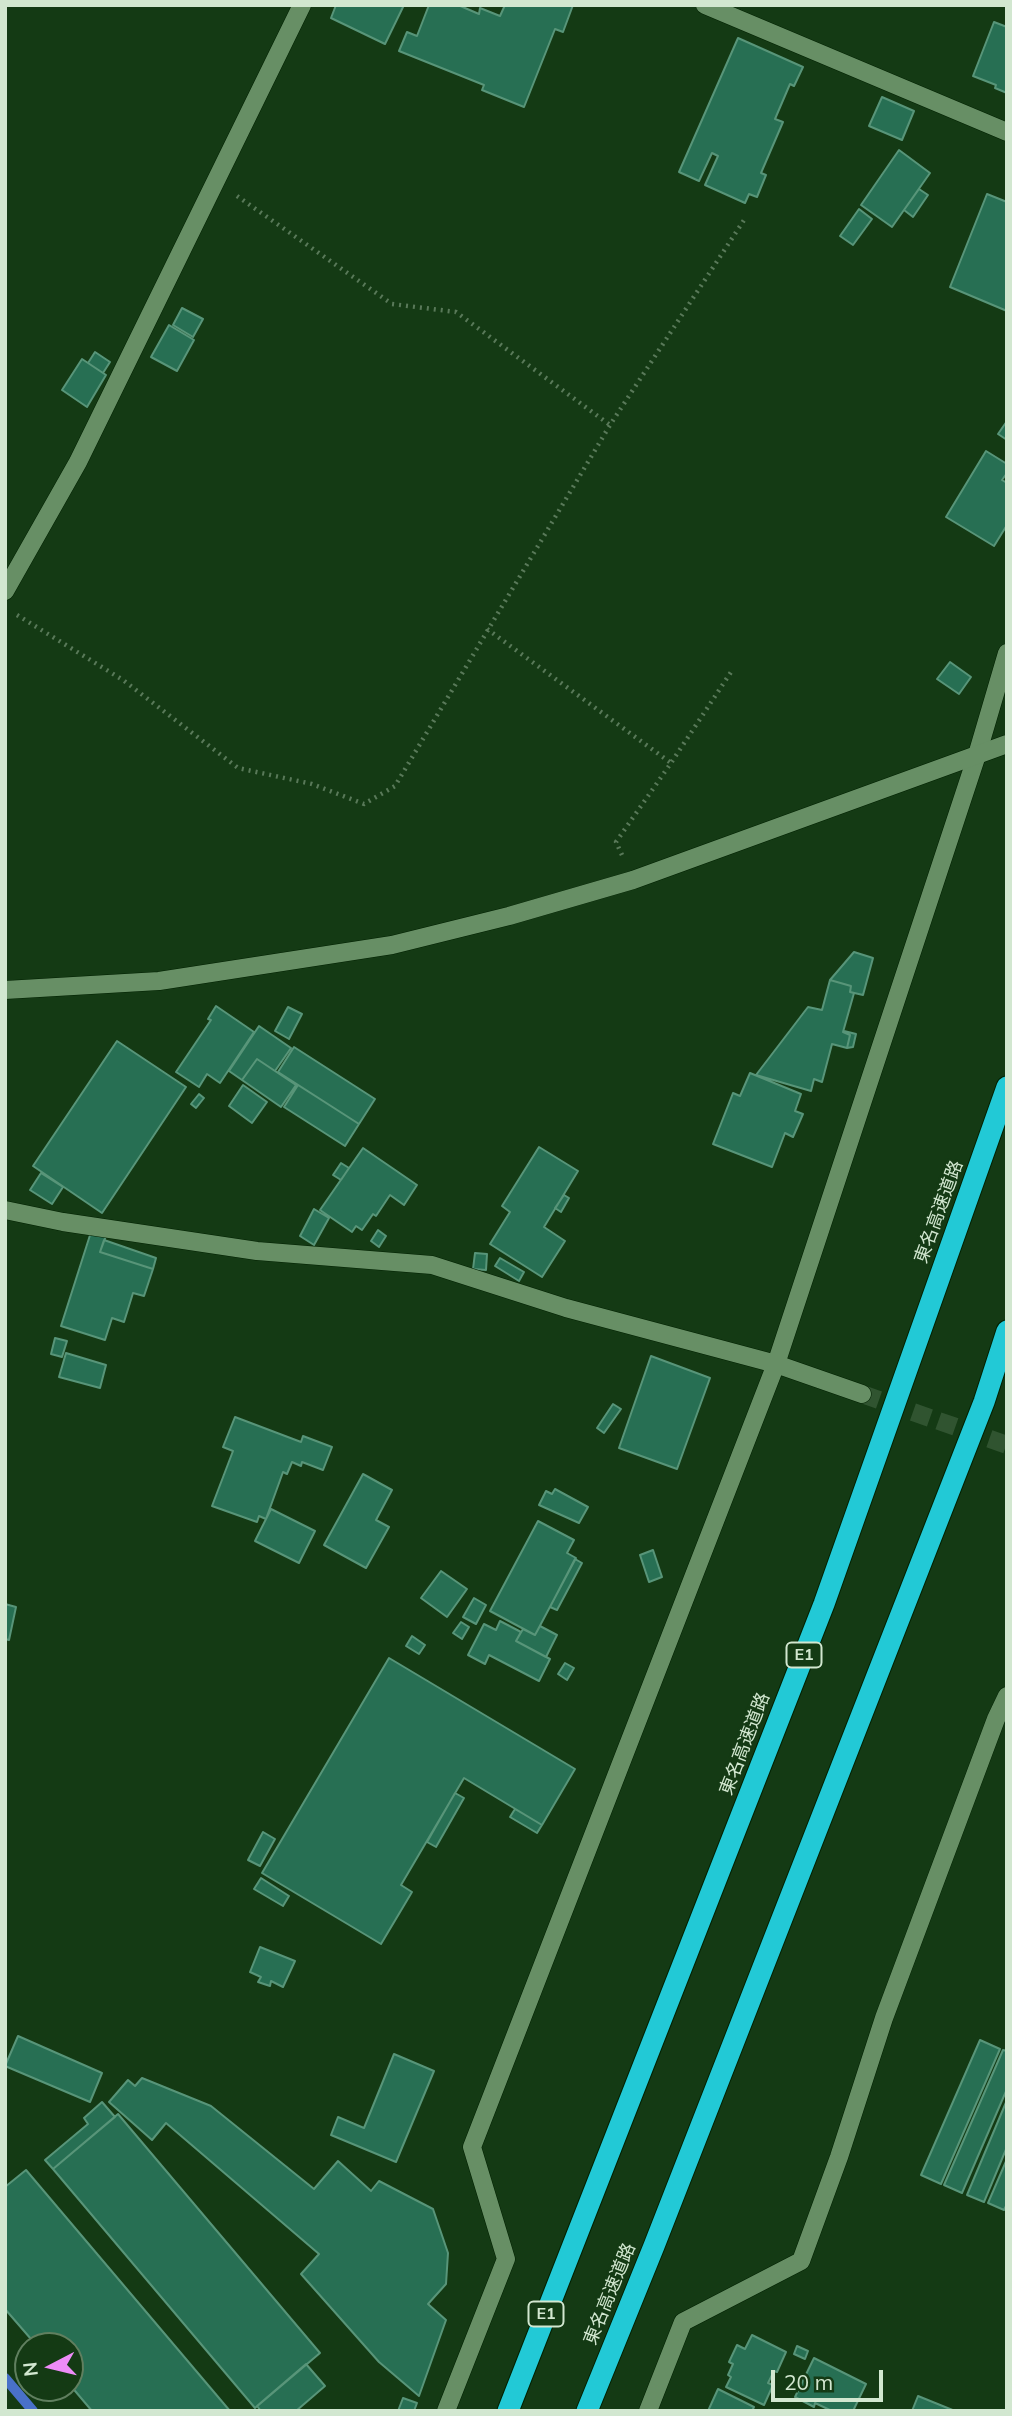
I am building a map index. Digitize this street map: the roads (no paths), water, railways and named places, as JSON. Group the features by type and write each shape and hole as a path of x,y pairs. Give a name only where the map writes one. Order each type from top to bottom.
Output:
{"highway":[{"name":"東名高速道路","path":"508,2411 824,1604 1007,1087"},
{"name":"東名高速道路","path":"587,2411 984,1402 1007,1331"}],"street":[{"path":"5,591 78,462 302,5"},
{"path":"705,5 1007,132"},
{"path":"446,2411 506,2259 472,2147 776,1364 977,755 1007,653"},
{"path":"5,990 159,981 391,945 509,916 633,880 1007,744"},
{"path":"5,1210 63,1222 257,1251 432,1265 566,1308 776,1364 862,1394"},
{"path":"648,2411 683,2322 801,2261 839,2157 884,2018 996,1718 1007,1696"}],"waterway":[{"path":"5,2378 33,2411"}],"tunnel":[{"path":"862,1394 1007,1445"}]}
